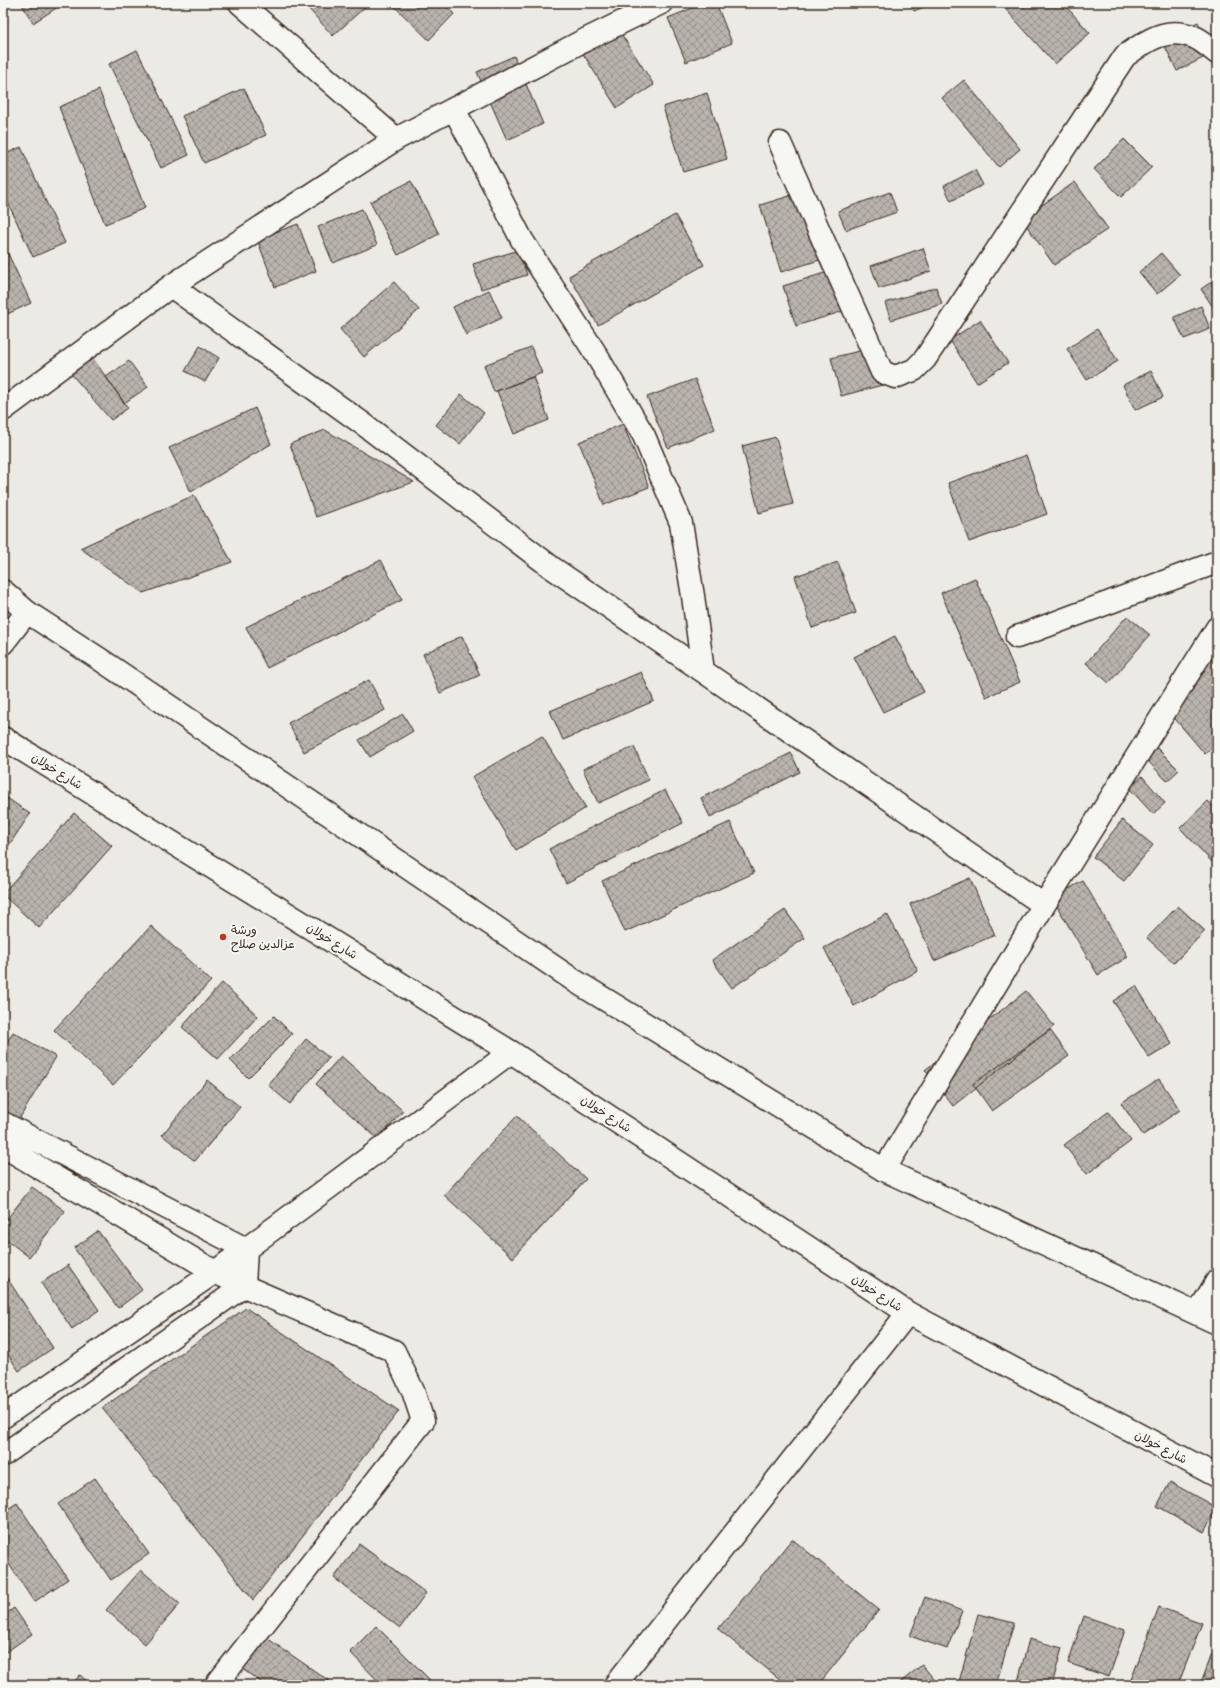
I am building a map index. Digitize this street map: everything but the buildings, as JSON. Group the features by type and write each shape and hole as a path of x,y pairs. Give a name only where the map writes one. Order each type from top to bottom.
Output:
{"street":[{"path":"240,3 396,139"},
{"path":"3,410 171,286 396,139 578,43 661,3"},
{"path":"780,143 882,372 895,377 914,370 925,359 1125,56 1150,38 1174,33 1194,37 1217,53"},
{"path":"454,109 522,240 594,351 644,436 680,523 693,596 703,671"},
{"path":"171,286 366,426 551,567 1044,905"},
{"path":"1017,637 1217,562"},
{"path":"3,592 27,612 102,660 575,981 884,1170 1217,1323"},
{"path":"3,643 27,612"},
{"path":"884,1170 1044,905 1217,628"},
{"name":"شارع خولان","path":"3,738 511,1052 908,1313 1217,1476"},
{"path":"3,1417 215,1272 511,1052"},
{"path":"3,1123 246,1249"},
{"path":"3,1146 215,1272 394,1351 413,1390 423,1421 216,1685"},
{"path":"244,1286 246,1249"},
{"path":"1198,1314 1217,1281"},
{"path":"3,1455 244,1286"},
{"path":"615,1685 908,1313"}],"place":[{"name":"ورشة عزالدين صلاح","path":"223,937"}]}
